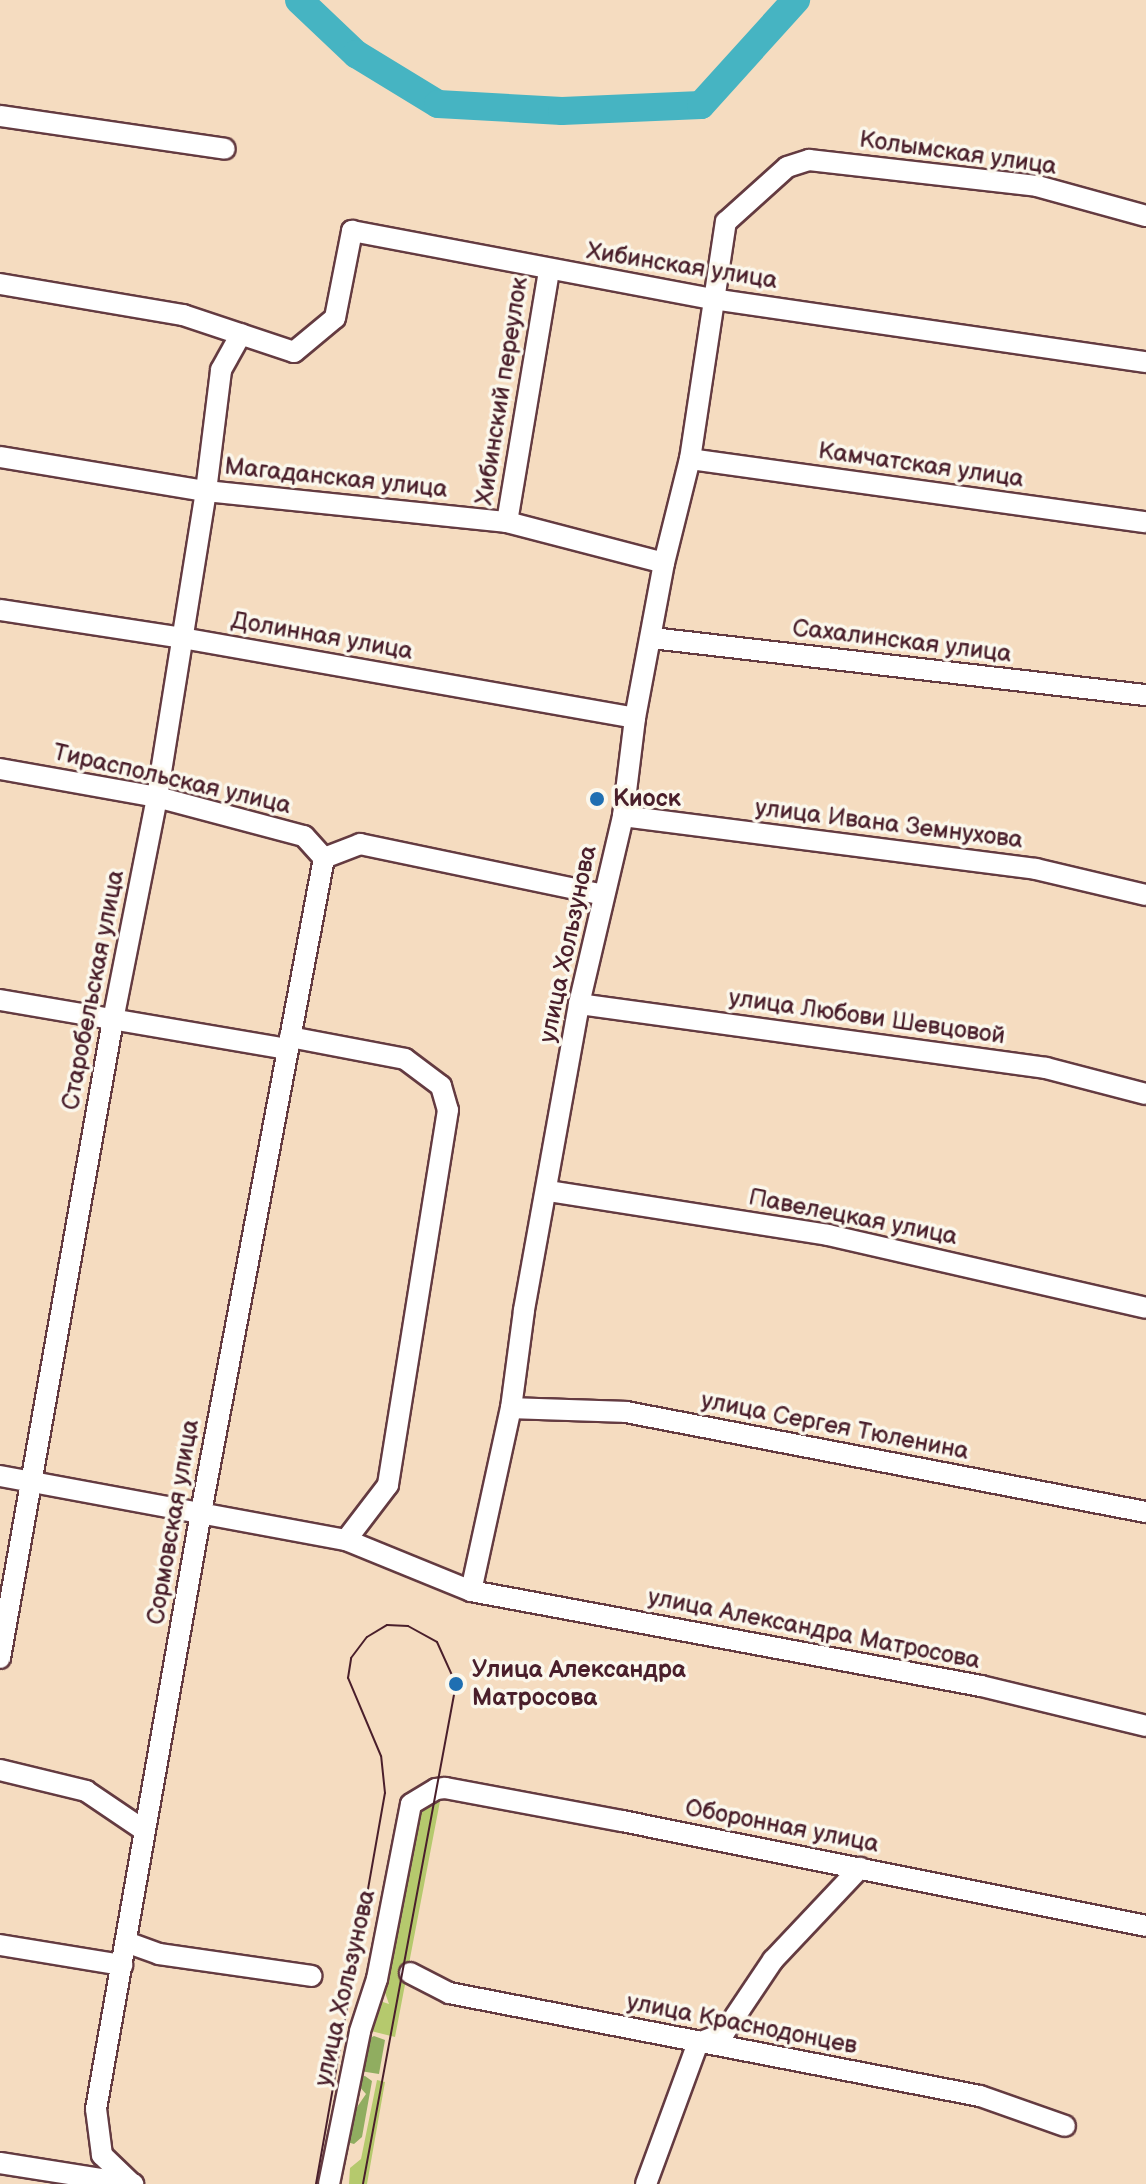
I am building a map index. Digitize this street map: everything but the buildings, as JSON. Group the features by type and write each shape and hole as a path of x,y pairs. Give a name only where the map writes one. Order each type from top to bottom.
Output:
{"street":[{"path":"0,116 225,149"},
{"name":"Колымская улица","path":"809,160 1037,186 1146,216"},
{"name":"улица Хользунова","path":"471,1591 511,1408 524,1310 548,1191 579,1004 623,816 635,718 664,563 690,459 726,222 787,167 809,160"},
{"name":"Хибинская улица","path":"241,334 294,352 335,318 352,231 713,299 1146,362"},
{"name":"Хибинский переулок","path":"507,522 549,270"},
{"path":"0,284 183,315 241,334"},
{"name":"Старобельская улица","path":"0,1658 113,1020 157,797 206,491 221,370 241,334"},
{"name":"Магаданская улица","path":"0,457 206,491 507,522 664,563"},
{"name":"Камчатская улица","path":"690,459 1146,522"},
{"name":"Долинная улица","path":"0,610 182,638 635,718"},
{"name":"Сахалинская улица","path":"652,638 1146,695"},
{"name":"Тираспольская улица","path":"0,769 157,797 304,836 324,858"},
{"name":"улица Ивана Земнухова","path":"623,816 1036,869 1146,895"},
{"path":"324,858 360,844 604,895"},
{"name":"Сормовская улица","path":"132,2184 102,2155 96,2109 201,1512 324,858"},
{"path":"0,1000 113,1020 405,1059 441,1086 448,1110 388,1485 346,1540"},
{"name":"улица Любови Шевцовой","path":"579,1004 1046,1068 1146,1094"},
{"name":"Павелецкая улица","path":"548,1191 828,1235 1146,1308"},
{"name":"улица Сергея Тюленина","path":"511,1408 626,1412 1146,1512"},
{"name":"улица Александра Матросова","path":"0,1476 346,1540 471,1591 981,1686 1146,1726"},
{"path":"0,1770 86,1791 145,1831"},
{"name":"Оборонная улица","path":"411,1804 423,1794 445,1788 1146,1926"},
{"name":"улица Хользунова","path":"329,2184 360,2031 377,1979 411,1804"},
{"path":"646,2184 698,2043 724,2033 773,1960 860,1868"},
{"path":"126,1942 159,1954 311,1976"},
{"path":"0,1945 122,1965"},
{"name":"улица Краснодонцев","path":"410,1973 449,1993 980,2096 1065,2126"},
{"path":"0,2163 132,2184"}],"green space":[{"path":"441,1796 395,2037 371,2031 380,2001 389,2004 383,1987 416,1806"},
{"path":"374,2036 385,2040 379,2074 360,2071 368,2039"},
{"path":"365,2076 372,2081 362,2137 354,2144 347,2142 351,2116 366,2094 357,2084 358,2077"},
{"path":"377,2080 385,2082 367,2184 349,2184 350,2168 361,2159"}],"waterway":[{"path":"299,0 356,54 438,104 562,111 701,105 796,0"}],"tram line":[{"path":"316,2184 385,1793 381,1756 348,1678 351,1658 367,1637 387,1625 408,1626 437,1642 456,1684 363,2184"}],"place":[{"name":"Киоск","path":"597,799"},
{"name":"Улица Александра Матросова","path":"456,1684"}]}
